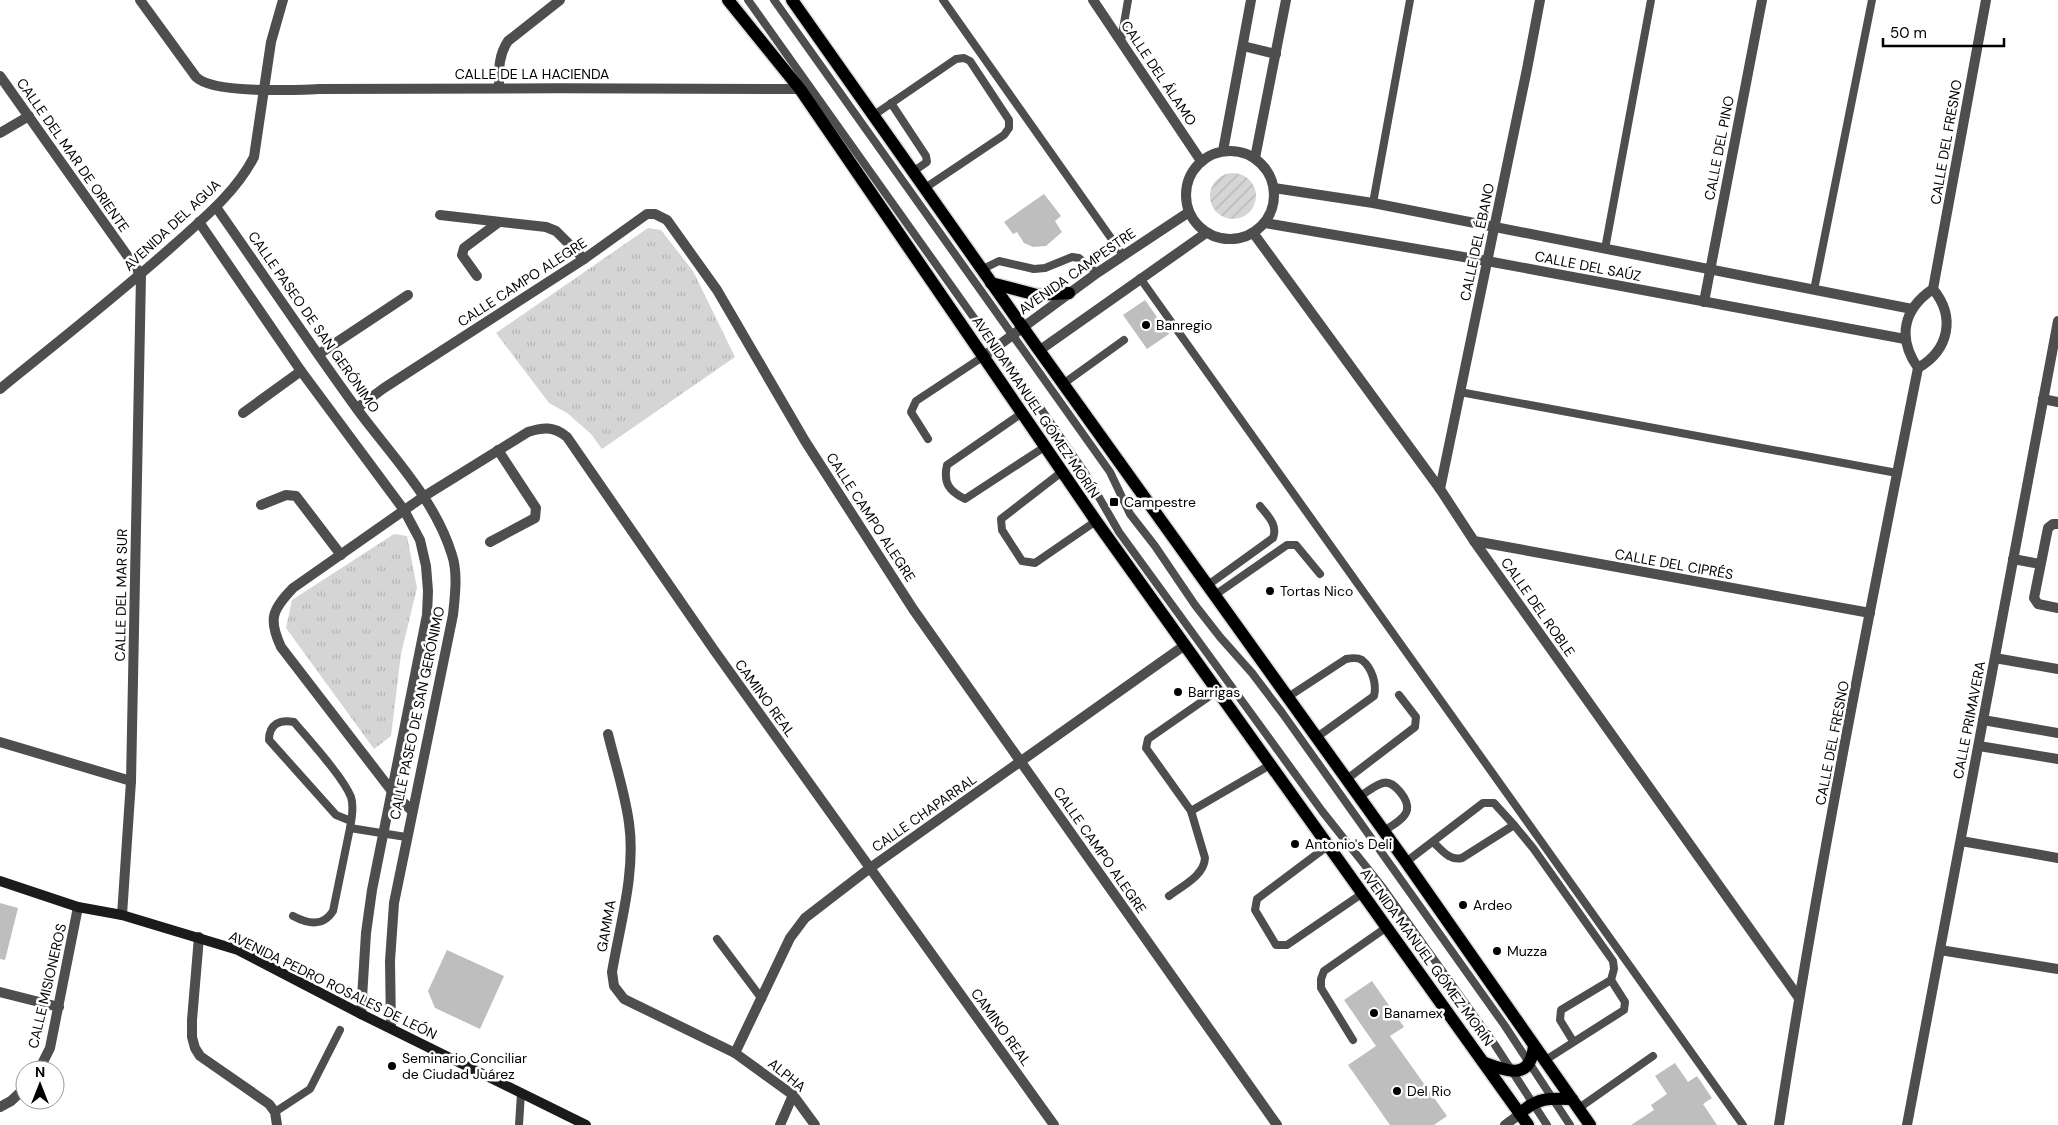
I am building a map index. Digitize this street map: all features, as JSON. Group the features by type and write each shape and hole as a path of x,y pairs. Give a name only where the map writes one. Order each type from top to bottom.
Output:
{"main road":[{"name":"AVENIDA MANUEL GÓMEZ MORÍN","path":"728,0 800,89 1096,521 1528,1125"},
{"path":"792,0 983,269 1018,330 1040,350 1384,831 1590,1125"},
{"path":"991,282 1037,295 1069,293"},
{"name":"AVENIDA PEDRO ROSALES DE LEÓN","path":"0,881 78,907 122,915 238,950 361,1014 586,1125"},
{"path":"1485,1063 1520,1071 1533,1059 1534,1046"},
{"path":"1520,1114 1538,1100 1551,1098 1576,1104"}],"street":[{"name":"CALLE DE LA HACIENDA","path":"140,0 200,82 213,86 263,90 499,88 800,89"},
{"name":"AVENIDA DEL AGUA","path":"0,389 141,275 216,207 246,173 254,157 271,42 283,0"},
{"path":"499,88 499,62 506,46 560,0"},
{"name":"CALLE DEL ÁLAMO","path":"1094,0 1201,161"},
{"path":"1223,151 1251,0"},
{"path":"1255,158 1286,0"},
{"name":"CALLE DEL ÉBANO","path":"1440,489 1540,0"},
{"name":"CALLE DEL PINO","path":"1704,302 1762,0"},
{"name":"CALLE DEL FRESNO","path":"1933,289 1986,0"},
{"path":"1243,46 1276,54"},
{"name":"CALLE DEL MAR DE ORIENTE","path":"0,76 141,275"},
{"path":"0,133 29,116"},
{"path":"1223,151 1234,151 1255,158 1264,166 1271,176 1275,200 1272,213 1254,234 1230,240 1217,238 1206,233 1196,224 1189,212 1185,199 1186,185 1192,172 1201,161 1223,151"},
{"name":"CALLE DEL SAÚZ","path":"1274,188 1373,203 1912,310"},
{"name":"CALLE PASEO DE SAN GERÓNIMO","path":"216,207 357,408 424,496 441,525 453,556 455,588 453,615 439,691 411,810 394,903 390,961 392,1028"},
{"name":"AVENIDA CAMPESTRE","path":"984,356 1097,273 1189,212"},
{"name":"CALLE CAMPO ALEGRE","path":"357,408 384,388 584,259 647,214 655,214 667,220 717,290 805,441 908,600 1277,1125"},
{"path":"440,215 552,230 584,259"},
{"name":"CALLE PASEO DE SAN GERÓNIMO","path":"199,222 301,371 404,510 420,540 426,566 427,607 391,790 366,933 361,1014"},
{"path":"477,276 462,255 464,248 499,222"},
{"name":"CALLE DEL SAÚZ","path":"1265,223 1487,261 1905,339"},
{"path":"1040,350 1206,233"},
{"name":"CALLE DEL ROBLE","path":"1254,234 1440,489 1474,541 1799,998"},
{"name":"CALLE DEL MAR SUR","path":"122,915 132,780 141,275"},
{"path":"1933,289 1946,312 1947,325 1944,339 1938,351 1929,361 1918,368 1907,350 1905,339 1907,319 1917,301 1933,289"},
{"path":"319,354 408,295"},
{"name":"CALLE PRIMAVERA","path":"1907,1125 2058,321"},
{"name":"CALLE DEL FRESNO","path":"1779,1125 1799,998 1870,613 1918,368"},
{"path":"243,413 301,371"},
{"path":"2043,399 2058,402"},
{"name":"CAMINO REAL","path":"411,810 391,790 281,647 274,633 272,617 277,606 293,588 424,496 528,432 540,428 559,430 567,437 714,650 1054,1125"},
{"path":"490,542 535,518 537,513 536,508 498,450"},
{"path":"260,505 286,495 296,496 341,555"},
{"path":"2058,524 2053,524 2048,528 2034,598 2038,604 2058,608"},
{"name":"CALLE DEL CIPRÉS","path":"1474,541 1870,613"},
{"path":"2014,559 2040,564"},
{"name":"CALLE CHAPARRAL","path":"735,1053 790,938 800,924 870,868 1185,645"},
{"path":"1995,658 2058,669"},
{"path":"1983,720 2058,733"},
{"name":"GAMMA","path":"608,734 629,823 630,841 629,875 612,972 614,986 624,999 735,1053"},
{"path":"0,742 132,780"},
{"path":"1978,746 2058,759"},
{"path":"1961,841 2058,858"},
{"name":"CALLE MISIONEROS","path":"44,1060 50,1048 78,907"},
{"path":"199,937 192,1020 192,1037 195,1048 200,1056 269,1104 275,1112 277,1125"},
{"path":"1940,950 2058,969"},
{"path":"0,992 59,1007"},
{"name":"ALPHA","path":"735,1053 794,1095 816,1125"},
{"path":"780,1125 794,1095"},
{"path":"0,1107 15,1097"},
{"path":"1505,1125 1520,1114"}],"lane":[{"path":"748,0 995,347 1040,406 1086,473 1119,532 1322,811 1384,888 1511,1070 1547,1125"},
{"path":"774,0 1018,330 1110,472 1130,514 1196,604 1273,700 1499,1018 1570,1125"},
{"path":"943,0 1124,255"},
{"path":"1121,40 1128,0"},
{"path":"1373,203 1410,0"},
{"path":"1605,249 1651,0"},
{"path":"1814,290 1872,0"},
{"path":"874,115 956,59 964,58 970,61 1009,120 1009,128 1004,135 925,188"},
{"path":"891,103 926,156 927,162 914,171"},
{"path":"983,269 999,261 1024,268 1045,268 1072,257 1079,258 1097,273"},
{"path":"1140,278 1743,1125"},
{"path":"1063,384 1124,340"},
{"path":"928,439 911,412 911,408 916,401 984,356"},
{"path":"1460,392 1897,473"},
{"path":"1022,413 947,465 944,476 946,485 954,494 965,499 1046,446"},
{"path":"1063,471 1001,519 1002,530 1022,561 1035,562 1096,521"},
{"path":"1212,590 1273,538 1276,531 1274,525 1260,506"},
{"path":"1212,590 1287,545 1296,545 1302,550 1320,574"},
{"path":"1288,697 1346,659 1355,658 1362,660 1375,681 1376,689 1374,696 1316,737"},
{"path":"1169,896 1202,872 1205,858 1191,811 1146,748 1146,744 1148,739 1217,692"},
{"path":"1347,779 1415,727 1416,717 1399,696"},
{"path":"293,916 304,922 316,923 328,919 334,911 351,824 353,809 351,797 343,783 294,722 279,722 272,726 269,740 336,815 351,824 406,837"},
{"path":"1191,811 1270,765"},
{"path":"1359,797 1383,783 1389,782 1395,785 1406,803 1407,809 1405,815 1384,831"},
{"path":"1406,862 1483,803 1494,803 1533,848 1613,961 1614,969 1611,980 1561,1010 1560,1020 1573,1041"},
{"path":"1433,842 1449,857 1453,859 1462,858 1514,825"},
{"path":"1329,845 1257,899 1255,910 1276,945 1287,945 1363,893"},
{"path":"1353,1040 1321,988 1321,979 1324,971 1387,927"},
{"path":"717,939 762,999"},
{"path":"1544,1061 1624,1010 1625,1002 1611,980"},
{"path":"275,1112 310,1089 340,1030"},
{"path":"1576,1104 1653,1056"},
{"path":"519,1125 521,1092"}],"green space":[{"path":"1238,173 1242,174 1252,183 1255,187 1255,205 1246,215 1238,219 1228,219 1220,215 1211,205 1210,191 1214,183 1224,174"},
{"path":"648,228 661,230 693,271 735,357 602,449 591,434 567,413 549,403 496,333"},
{"path":"394,534 407,536 417,588 401,654 391,736 374,749 286,628 292,600"}],"building":[{"path":"1044,194 1061,216 1055,221 1062,232 1046,246 1033,247 1024,243 1017,232 1013,234 1004,222"},
{"name":"Banregio","path":"1145,300 1169,334 1147,349 1123,315"},
{"path":"0,903 18,908 5,960 0,959"},
{"path":"447,950 504,976 480,1029 435,1008 428,991"},
{"name":"Del Rio","path":"1372,981 1404,1027 1390,1036 1447,1116 1434,1125 1390,1125 1348,1065 1376,1046 1344,1000"},
{"path":"1675,1063 1688,1082 1697,1076 1712,1098 1703,1104 1717,1125 1631,1125 1654,1110 1651,1105 1667,1094 1655,1076"}],"place":[{"name":"Banregio","path":"1146,325"},
{"name":"Campestre","path":"1114,502"},
{"name":"Tortas Nico","path":"1270,591"},
{"name":"Barrigas","path":"1178,692"},
{"name":"Antonio's Deli","path":"1295,844"},
{"name":"Ardeo","path":"1463,905"},
{"name":"Muzza","path":"1497,951"},
{"name":"Banamex","path":"1374,1013"},
{"name":"Seminario Conciliar de Ciudad Juárez","path":"392,1066"},
{"name":"Del Rio","path":"1397,1091"}]}
